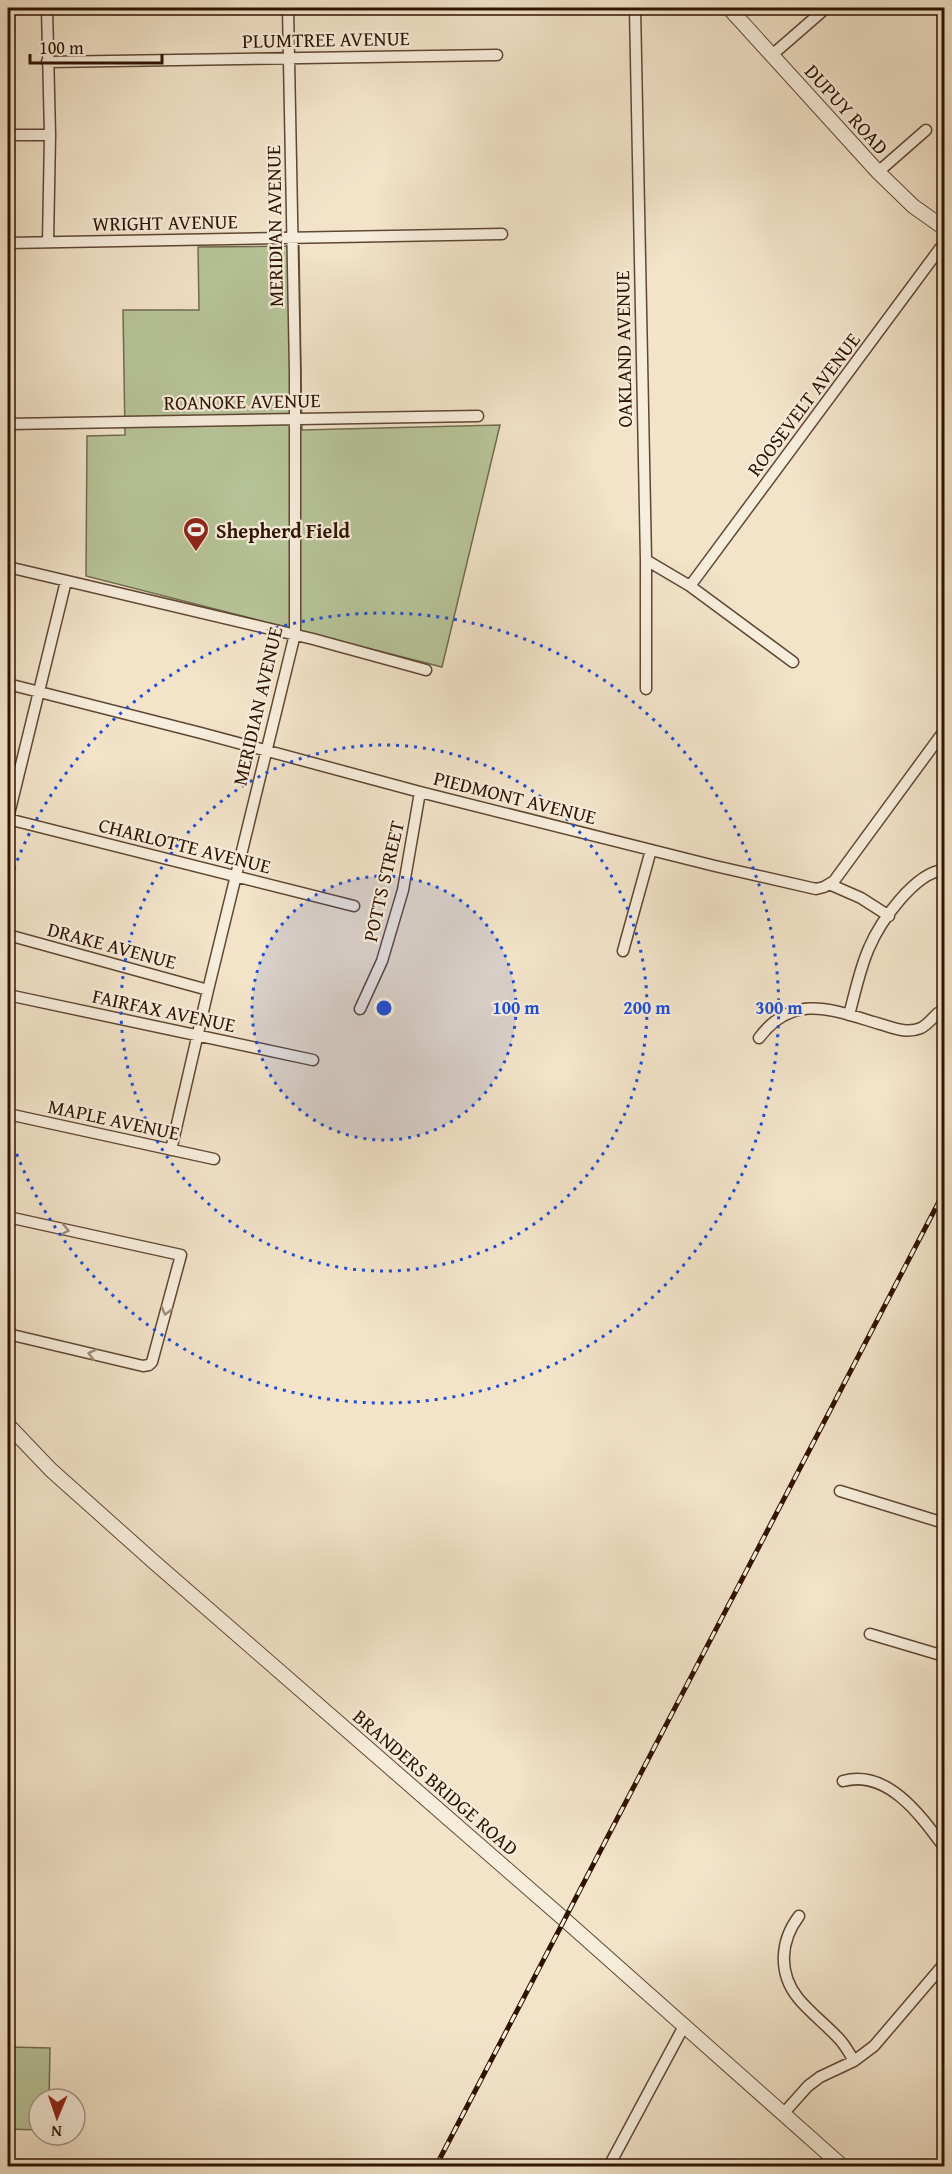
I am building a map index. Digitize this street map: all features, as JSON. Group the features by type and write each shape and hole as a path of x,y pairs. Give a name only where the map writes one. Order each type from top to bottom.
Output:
{"street":[{"path":"47,8 50,135 48,242"},
{"name":"MERIDIAN AVENUE","path":"171,1150 207,990 295,634 288,8"},
{"name":"OAKLAND AVENUE","path":"635,8 646,560 646,689"},
{"name":"DUPUY ROAD","path":"729,8 878,171 913,206 945,228"},
{"path":"772,56 826,8"},
{"name":"PLUMTREE AVENUE","path":"47,62 497,55"},
{"path":"878,171 926,130"},
{"path":"8,135 50,135"},
{"name":"WRIGHT AVENUE","path":"8,243 502,234"},
{"name":"ROOSEVELT AVENUE","path":"690,586 945,243"},
{"name":"ROANOKE AVENUE","path":"8,424 478,416"},
{"path":"646,560 690,586 793,662"},
{"path":"8,567 295,634 426,670"},
{"path":"8,818 66,581"},
{"name":"PIEDMONT AVENUE","path":"8,684 651,850 808,888 816,889 829,885"},
{"path":"889,916 861,898 829,885 856,853 945,731"},
{"name":"POTTS STREET","path":"360,1009 382,961 403,890 420,792"},
{"name":"CHARLOTTE AVENUE","path":"8,818 354,906"},
{"path":"623,951 651,850"},
{"path":"849,1015 868,950 889,916 916,884 931,873 945,870"},
{"name":"DRAKE AVENUE","path":"8,935 207,990"},
{"name":"FAIRFAX AVENUE","path":"8,995 313,1060"},
{"path":"759,1038 778,1018 795,1009 805,1007 849,1015 903,1031 923,1027 938,1013"},
{"name":"MAPLE AVENUE","path":"8,1114 214,1159"},
{"path":"8,1217 181,1255 152,1362 149,1365 143,1366 8,1334"},
{"name":"BRANDERS BRIDGE ROAD","path":"8,1425 51,1470 154,1562 842,2166"},
{"path":"840,1491 945,1523"},
{"path":"870,1634 945,1656"},
{"path":"843,1781 868,1778 884,1785 915,1811 945,1847"},
{"path":"799,1916 788,1934 785,1945 783,1959 788,1982 799,1999 842,2042 854,2061"},
{"path":"783,2114 808,2086 820,2077 854,2061 880,2040 945,1964"},
{"path":"609,2166 684,2025"}],"green space":[{"path":"299,246 302,430 500,425 442,667 86,576 87,436 125,435 123,310 199,310 198,247"},
{"path":"8,2047 50,2048 49,2087 27,2087 27,2130 8,2129"}],"railway":[{"path":"436,2166 944,1192"}],"place":[{"name":"Shepherd Field","path":"196,553"}]}
